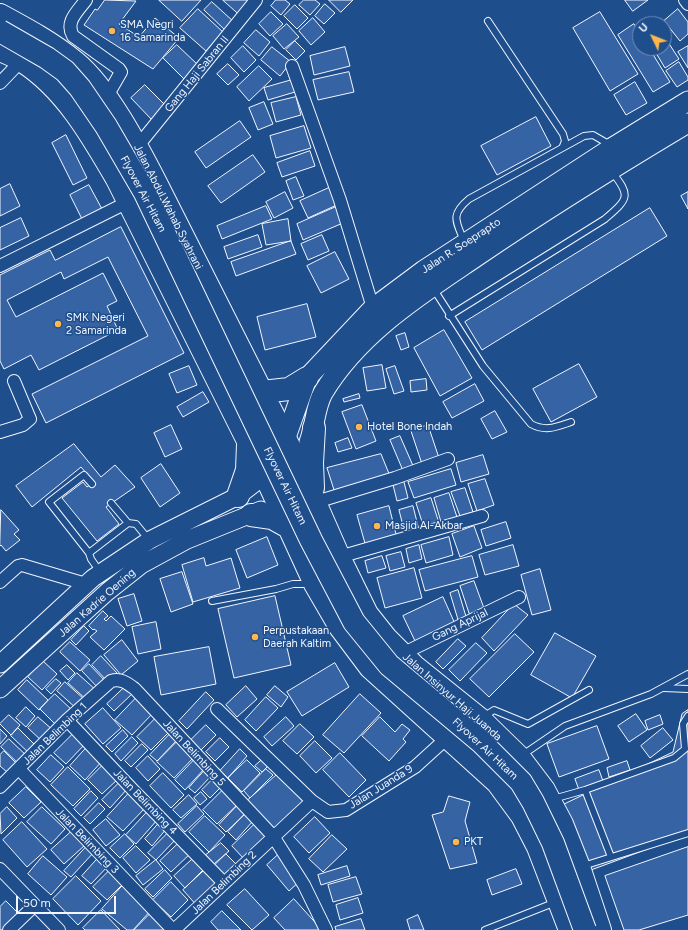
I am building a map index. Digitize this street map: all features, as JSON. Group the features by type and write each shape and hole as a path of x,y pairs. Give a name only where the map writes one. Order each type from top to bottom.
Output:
{"highway":[{"name":"Jalan Abdul Wahab Syahrani","path":"0,15 36,35 75,62 106,98 137,147 299,466"},
{"name":"Flyover Air Hitam","path":"0,31 47,58 65,71 80,88 106,126 145,193 311,540 354,622 389,665 481,742 507,766 521,782 534,802 553,843 572,929"},
{"path":"0,50 22,60 46,80 72,108 95,141 128,202 149,252 168,282 180,314 265,475 315,584 340,627 370,667 497,782 522,816 538,847 572,929"},
{"path":"168,282 198,266"},
{"path":"262,392 289,389 307,378"},
{"path":"314,428 312,463 315,500"},
{"path":"238,496 247,470 248,444"},
{"name":"Jalan Insinyur Haji Juanda","path":"299,466 339,557 367,614 386,638 414,666 480,719 519,757 549,800 562,824 579,867 600,930"},
{"path":"251,515 272,518 290,528"}],"main road":[{"name":"Jalan R. Soeprapto","path":"265,475 285,440 307,378 373,308 424,270 465,243 613,147 688,101"},
{"name":"Jalan R. Soeprapto","path":"277,501 299,466 314,428 323,394 338,373 383,323 432,287 533,218 688,123"},
{"name":"Jalan Kadrie Oening","path":"0,664 86,584 101,573 150,540 238,496 265,475"},
{"name":"Jalan Kadrie Oening","path":"0,689 107,592 141,565 187,540 251,515 277,501"}],"street":[{"path":"86,0 71,21 70,30 73,36 121,72 106,98"},
{"name":"Gang Haji Sabran II","path":"137,147 256,0"},
{"path":"685,0 688,4"},
{"path":"0,83 22,60"},
{"path":"292,66 340,200 373,308"},
{"path":"0,266 128,202"},
{"path":"0,432 24,425 30,420 14,381"},
{"path":"315,500 395,478 448,459"},
{"path":"339,557 482,516"},
{"path":"0,582 18,566 22,565 86,584"},
{"name":"Gang Aprijal","path":"402,654 519,597"},
{"name":"Jalan Belimbing 5","path":"111,681 116,679 123,680 135,689 272,836 304,885 326,930"},
{"name":"Jalan Belimbing 1","path":"0,787 68,720 111,681"},
{"name":"Jalan Juanda 9","path":"217,709 312,801 328,812 346,810 415,767 448,737"},
{"name":"Jalan Belimbing 4","path":"68,720 133,790 224,883"},
{"name":"Jalan Belimbing 3","path":"19,769 174,930"},
{"path":"272,836 312,801"},
{"name":"Jalan Belimbing 2","path":"174,930 272,836"},
{"path":"0,869 59,930"},
{"path":"9,930 35,905"}],"lane":[{"path":"488,21 563,134 565,140 563,146"},
{"path":"465,243 456,221 456,215 459,207 469,199 563,146 584,136 593,135 613,147"},
{"path":"449,316 605,219 620,206 626,192 622,184 610,170"},
{"path":"432,287 449,316 483,366 531,424 539,428 551,429 571,422"},
{"path":"92,484 84,475 49,502 89,553 91,559 101,573"},
{"path":"111,504 128,523 136,524 150,540"},
{"path":"89,553 128,523"},
{"path":"212,601 276,589 293,584 315,584"},
{"path":"519,757 566,726 662,688 688,674"},
{"path":"662,688 688,689"},
{"path":"480,719 494,710 528,724 589,690"},
{"path":"549,800 586,790 648,768 682,753 685,749 683,724 688,716"},
{"path":"586,790 611,857"},
{"path":"579,867 688,833"},
{"path":"485,930 560,900"}],"building":[{"name":"SMA Negri 16 Samarinda","path":"105,0 136,1 119,24 139,37 155,18 179,38 153,69 84,25 95,9 97,10"},
{"path":"159,0 201,0 182,21"},
{"path":"223,0 251,0 239,14"},
{"path":"276,0 285,0 290,4 281,15 271,6"},
{"path":"304,0 315,0 320,4 310,15 299,5"},
{"path":"329,0 353,0 341,12"},
{"path":"625,0 648,0 633,11"},
{"path":"212,2 234,22 225,30 204,10"},
{"path":"325,4 335,13 324,24 315,16"},
{"path":"295,5 308,18 297,29 284,16"},
{"path":"198,9 223,32 206,51 180,28"},
{"path":"678,9 688,22 688,34 680,41 672,31 672,16 670,16"},
{"path":"271,12 283,24 270,36 259,24"},
{"path":"600,12 638,74 610,91 573,28"},
{"path":"313,18 325,32 311,45 299,31"},
{"path":"287,24 299,37 284,49 273,36"},
{"path":"632,25 632,56 654,56 670,82 653,92 618,35"},
{"path":"256,30 270,42 259,56 244,43"},
{"path":"295,41 305,51 296,60 286,50"},
{"path":"177,45 198,65 184,79 163,58"},
{"path":"243,46 256,60 244,72 231,58"},
{"path":"688,46 688,68 678,52"},
{"path":"272,47 291,62 280,76 261,60"},
{"path":"345,47 350,66 314,75 310,56"},
{"path":"672,48 679,59 665,68 658,56 672,56"},
{"path":"679,62 688,77 688,80 677,87 666,71"},
{"path":"228,64 239,75 228,85 217,74"},
{"path":"259,66 272,79 249,101 237,87"},
{"path":"349,72 354,92 318,100 313,80"},
{"path":"292,80 295,92 268,100 264,88"},
{"path":"635,82 647,103 626,115 614,95"},
{"path":"145,85 166,106 152,120 131,98"},
{"path":"296,97 301,115 276,122 271,103"},
{"path":"264,102 273,124 258,130 249,108"},
{"path":"536,117 551,146 497,175 481,146"},
{"path":"240,121 251,137 206,168 195,152"},
{"path":"304,126 311,148 276,158 270,136"},
{"path":"66,135 87,178 73,185 52,143"},
{"path":"310,151 315,166 282,177 277,163"},
{"path":"253,155 265,172 221,203 208,186"},
{"path":"296,177 304,196 293,200 286,181"},
{"path":"10,184 20,206 0,216 0,189"},
{"path":"89,185 102,209 82,219 70,195"},
{"path":"331,187 339,204 308,218 300,201"},
{"path":"285,192 293,208 274,218 266,202"},
{"path":"688,192 688,209 681,196"},
{"path":"266,206 272,219 222,239 217,226"},
{"path":"336,207 343,223 303,240 297,224"},
{"path":"650,208 667,236 482,350 465,322"},
{"path":"21,218 29,236 0,250 0,228"},
{"path":"288,219 291,241 266,245 262,224"},
{"name":"SMK Negeri 2 Samarinda","path":"121,227 184,353 46,423 32,394 148,336 108,257 64,279 61,272 7,300 16,317 103,273 117,301 107,306 118,330 39,370 31,355 4,369 0,361 0,275 50,250 55,260"},
{"path":"258,235 262,247 228,259 224,247"},
{"path":"322,235 329,251 308,260 301,244"},
{"path":"291,241 296,254 236,276 231,262"},
{"path":"335,252 349,279 321,293 307,266"},
{"path":"307,304 316,337 265,350 257,317"},
{"path":"444,330 472,378 440,396 414,348"},
{"path":"405,333 409,347 401,350 396,336"},
{"path":"579,364 597,397 551,422 533,389"},
{"path":"382,365 386,388 367,391 363,368"},
{"path":"189,366 197,385 177,393 169,374"},
{"path":"395,366 404,391 394,394 386,369"},
{"path":"426,379 427,390 411,392 410,381"},
{"path":"475,384 484,401 452,418 443,402"},
{"path":"203,392 209,402 183,417 177,407"},
{"path":"359,394 360,398 344,402 343,399"},
{"name":"Hotel Bone Indah","path":"362,405 376,441 356,449 342,412"},
{"path":"495,411 507,432 492,439 481,419"},
{"path":"171,425 182,449 165,457 154,433"},
{"path":"428,425 439,458 422,464 411,431"},
{"path":"400,436 414,468 404,473 390,440"},
{"path":"348,438 352,448 338,452 335,443"},
{"path":"74,444 101,477 115,465 135,487 106,507 119,524 97,541 62,498 83,482 87,487 94,482 81,467 32,507 16,486"},
{"path":"381,454 390,476 335,493 327,468"},
{"path":"483,455 489,474 461,482 456,463"},
{"path":"161,464 180,493 160,507 141,478"},
{"path":"451,469 456,485 414,498 408,482"},
{"path":"485,479 494,505 477,511 468,484"},
{"path":"404,482 408,498 397,501 393,485"},
{"path":"465,488 473,512 460,516 451,492"},
{"path":"449,493 457,517 441,522 434,498"},
{"path":"431,498 439,523 424,528 416,503"},
{"name":"Masjid Al-Akbar","path":"389,506 397,538 366,547 357,515"},
{"path":"413,506 419,530 405,534 399,510"},
{"path":"1,510 19,530 14,534 20,540 6,551 1,545 0,546"},
{"path":"506,522 511,538 486,546 481,530"},
{"path":"474,526 482,548 460,557 452,534"},
{"path":"267,537 278,565 247,578 236,550"},
{"path":"449,537 453,555 426,563 421,545"},
{"path":"419,545 422,559 409,563 406,549"},
{"path":"513,545 519,566 485,575 479,555"},
{"path":"401,552 405,567 390,571 386,556"},
{"path":"382,556 386,568 368,573 365,561"},
{"path":"472,556 478,577 425,591 419,570"},
{"path":"204,558 206,566 231,558 240,588 193,602 182,565"},
{"path":"414,568 422,598 385,608 377,578"},
{"path":"540,569 551,610 532,615 521,575"},
{"path":"182,572 193,604 171,612 160,579"},
{"path":"474,581 485,611 470,616 460,586"},
{"path":"458,590 467,620 459,623 450,593"},
{"path":"134,594 142,621 127,626 118,599"},
{"name":"Perpustakaan Daerah Kaltim","path":"275,596 291,665 234,678 218,609"},
{"path":"443,597 456,626 417,645 403,616"},
{"path":"514,604 528,615 494,651 482,638"},
{"path":"103,611 108,616 104,619 106,621 111,616 125,629 104,650 90,637 97,631 94,629 93,630 89,626"},
{"path":"156,622 161,649 138,654 132,627"},
{"path":"84,626 89,631 76,645 71,640"},
{"path":"555,633 596,656 572,698 531,675"},
{"path":"515,634 534,652 489,697 470,679"},
{"path":"458,639 466,646 443,669 436,662"},
{"path":"122,640 138,661 121,675 104,655"},
{"path":"70,642 90,660 80,671 60,652"},
{"path":"476,643 487,653 460,681 449,670"},
{"path":"209,647 216,684 161,695 154,657"},
{"path":"101,656 117,673 108,682 92,665"},
{"path":"43,661 57,674 42,690 28,677"},
{"path":"335,663 349,687 302,716 287,692"},
{"path":"89,664 107,683 100,690 82,671"},
{"path":"67,665 75,673 68,680 60,671"},
{"path":"77,673 97,691 88,701 68,683"},
{"path":"56,679 61,683 51,694 46,689"},
{"path":"27,680 48,700 39,710 18,690"},
{"path":"65,682 85,700 77,709 57,691"},
{"path":"126,686 133,693 114,711 107,704"},
{"path":"246,686 257,699 237,717 226,705"},
{"path":"275,686 288,697 281,707 267,695"},
{"path":"206,692 214,700 187,729 179,721"},
{"path":"55,694 74,712 59,728 40,709"},
{"path":"360,694 381,713 344,753 323,735"},
{"path":"137,697 153,713 132,735 115,720"},
{"path":"266,697 278,708 256,731 245,720"},
{"path":"26,707 35,716 26,727 16,718"},
{"path":"103,708 121,728 103,744 85,724"},
{"path":"688,710 688,834 591,870 562,805 673,752 682,714"},
{"path":"636,714 647,730 629,742 618,726"},
{"path":"9,715 20,725 11,735 0,724"},
{"path":"660,715 663,724 648,730 645,721"},
{"path":"158,716 171,730 151,750 137,737"},
{"path":"38,717 54,731 44,743 28,728"},
{"path":"286,717 294,726 272,746 264,737"},
{"path":"380,717 395,732 402,724 410,730 403,739 406,742 389,761 362,736"},
{"path":"300,724 314,737 297,754 283,741"},
{"path":"206,725 216,735 201,750 191,740"},
{"path":"597,726 609,759 559,777 547,744"},
{"path":"18,728 39,749 32,756 11,736"},
{"path":"663,728 673,740 650,758 641,746"},
{"path":"0,729 7,736 0,744"},
{"path":"123,730 128,736 112,752 106,746"},
{"path":"75,732 86,743 66,764 54,753"},
{"path":"170,734 177,740 157,761 150,755"},
{"path":"132,737 138,743 121,761 115,754"},
{"path":"220,738 229,747 215,761 206,752"},
{"path":"9,739 29,758 21,766 1,747"},
{"path":"178,741 194,757 174,778 157,762"},
{"path":"315,741 332,758 316,773 300,756"},
{"path":"142,744 148,750 131,767 125,761"},
{"path":"88,746 103,760 85,780 70,766"},
{"path":"240,749 247,756 228,778 220,771"},
{"path":"4,751 16,763 7,772 0,766 0,755"},
{"path":"340,753 366,780 349,797 323,770"},
{"path":"51,755 64,767 50,782 37,770"},
{"path":"148,756 160,769 148,781 136,768"},
{"path":"264,758 270,764 262,772 255,766"},
{"path":"195,759 205,768 185,790 175,780"},
{"path":"247,760 260,773 242,792 228,778"},
{"path":"627,761 630,770 609,777 607,768"},
{"path":"105,763 119,778 102,794 88,780"},
{"path":"68,767 90,789 73,806 51,785"},
{"path":"266,769 273,775 250,798 244,791"},
{"path":"205,770 211,776 195,793 189,788"},
{"path":"599,770 603,781 579,790 575,779"},
{"path":"280,772 308,803 275,832 247,801"},
{"path":"163,773 184,795 171,808 150,786"},
{"path":"215,777 223,785 210,798 202,790"},
{"path":"121,781 128,788 110,808 102,800"},
{"path":"26,787 41,802 24,818 9,803"},
{"path":"224,789 238,804 217,824 203,810"},
{"path":"91,791 98,798 81,816 74,809"},
{"path":"130,792 146,807 123,831 107,817"},
{"path":"201,792 207,799 200,805 194,798"},
{"path":"189,795 197,804 181,818 173,810"},
{"name":"PKT","path":"449,796 470,802 465,821 477,863 450,869 432,815 443,812"},
{"path":"99,803 105,809 90,824 84,818"},
{"path":"238,805 246,813 226,832 219,825"},
{"path":"197,806 204,814 185,832 178,824"},
{"path":"7,807 17,818 1,834 0,814"},
{"path":"42,807 65,829 51,844 27,822"},
{"path":"149,810 158,819 136,844 126,835"},
{"path":"245,814 253,821 236,840 228,832"},
{"path":"205,816 225,835 209,852 189,832"},
{"path":"315,817 330,833 309,853 294,837"},
{"path":"106,819 120,835 106,846 93,830"},
{"path":"22,822 47,849 27,867 3,840"},
{"path":"160,822 167,828 152,846 145,839"},
{"path":"256,823 269,837 245,860 232,846"},
{"path":"170,831 177,838 156,860 148,853"},
{"path":"71,832 84,846 64,864 51,850"},
{"path":"125,834 134,844 120,858 110,848"},
{"path":"332,835 347,849 323,872 309,859"},
{"path":"181,841 192,852 171,872 160,861"},
{"path":"221,843 229,851 214,864 206,855"},
{"path":"88,845 95,851 71,877 64,871"},
{"path":"136,846 150,860 136,873 123,858"},
{"path":"688,847 688,915 639,930 624,930 605,876"},
{"path":"226,854 239,867 228,878 215,865"},
{"path":"278,855 300,881 289,891 267,865"},
{"path":"43,856 67,877 51,895 28,874"},
{"path":"100,856 109,865 91,884 82,876"},
{"path":"196,856 206,867 185,888 174,876"},
{"path":"156,860 163,869 143,885 136,876"},
{"path":"347,866 350,876 321,885 318,875"},
{"path":"207,868 222,884 198,907 183,890"},
{"path":"516,869 522,884 492,895 487,880"},
{"path":"110,870 124,883 107,900 93,887"},
{"path":"165,870 172,878 153,897 145,889"},
{"path":"76,876 101,901 78,925 53,899"},
{"path":"356,877 362,894 333,902 328,885"},
{"path":"171,882 188,900 171,917 153,900"},
{"path":"124,884 152,909 133,930 127,930 102,909"},
{"path":"245,889 269,915 252,930 227,905"},
{"path":"358,898 363,913 340,920 336,905"},
{"path":"294,899 322,930 285,930 274,918"},
{"path":"6,901 20,915 4,930 0,930 0,907"},
{"path":"101,910 120,930 85,930 83,928"},
{"path":"153,911 172,930 134,930"},
{"path":"222,911 241,930 218,930 211,922"},
{"path":"418,915 424,930 410,930 407,920"},
{"path":"361,919 365,930 336,930 335,927"}],"place":[{"name":"SMA Negri 16 Samarinda","path":"112,31"},
{"name":"SMK Negeri 2 Samarinda","path":"58,324"},
{"name":"Hotel Bone Indah","path":"359,427"},
{"name":"Masjid Al-Akbar","path":"377,526"},
{"name":"Perpustakaan Daerah Kaltim","path":"255,637"},
{"name":"PKT","path":"456,842"}]}
